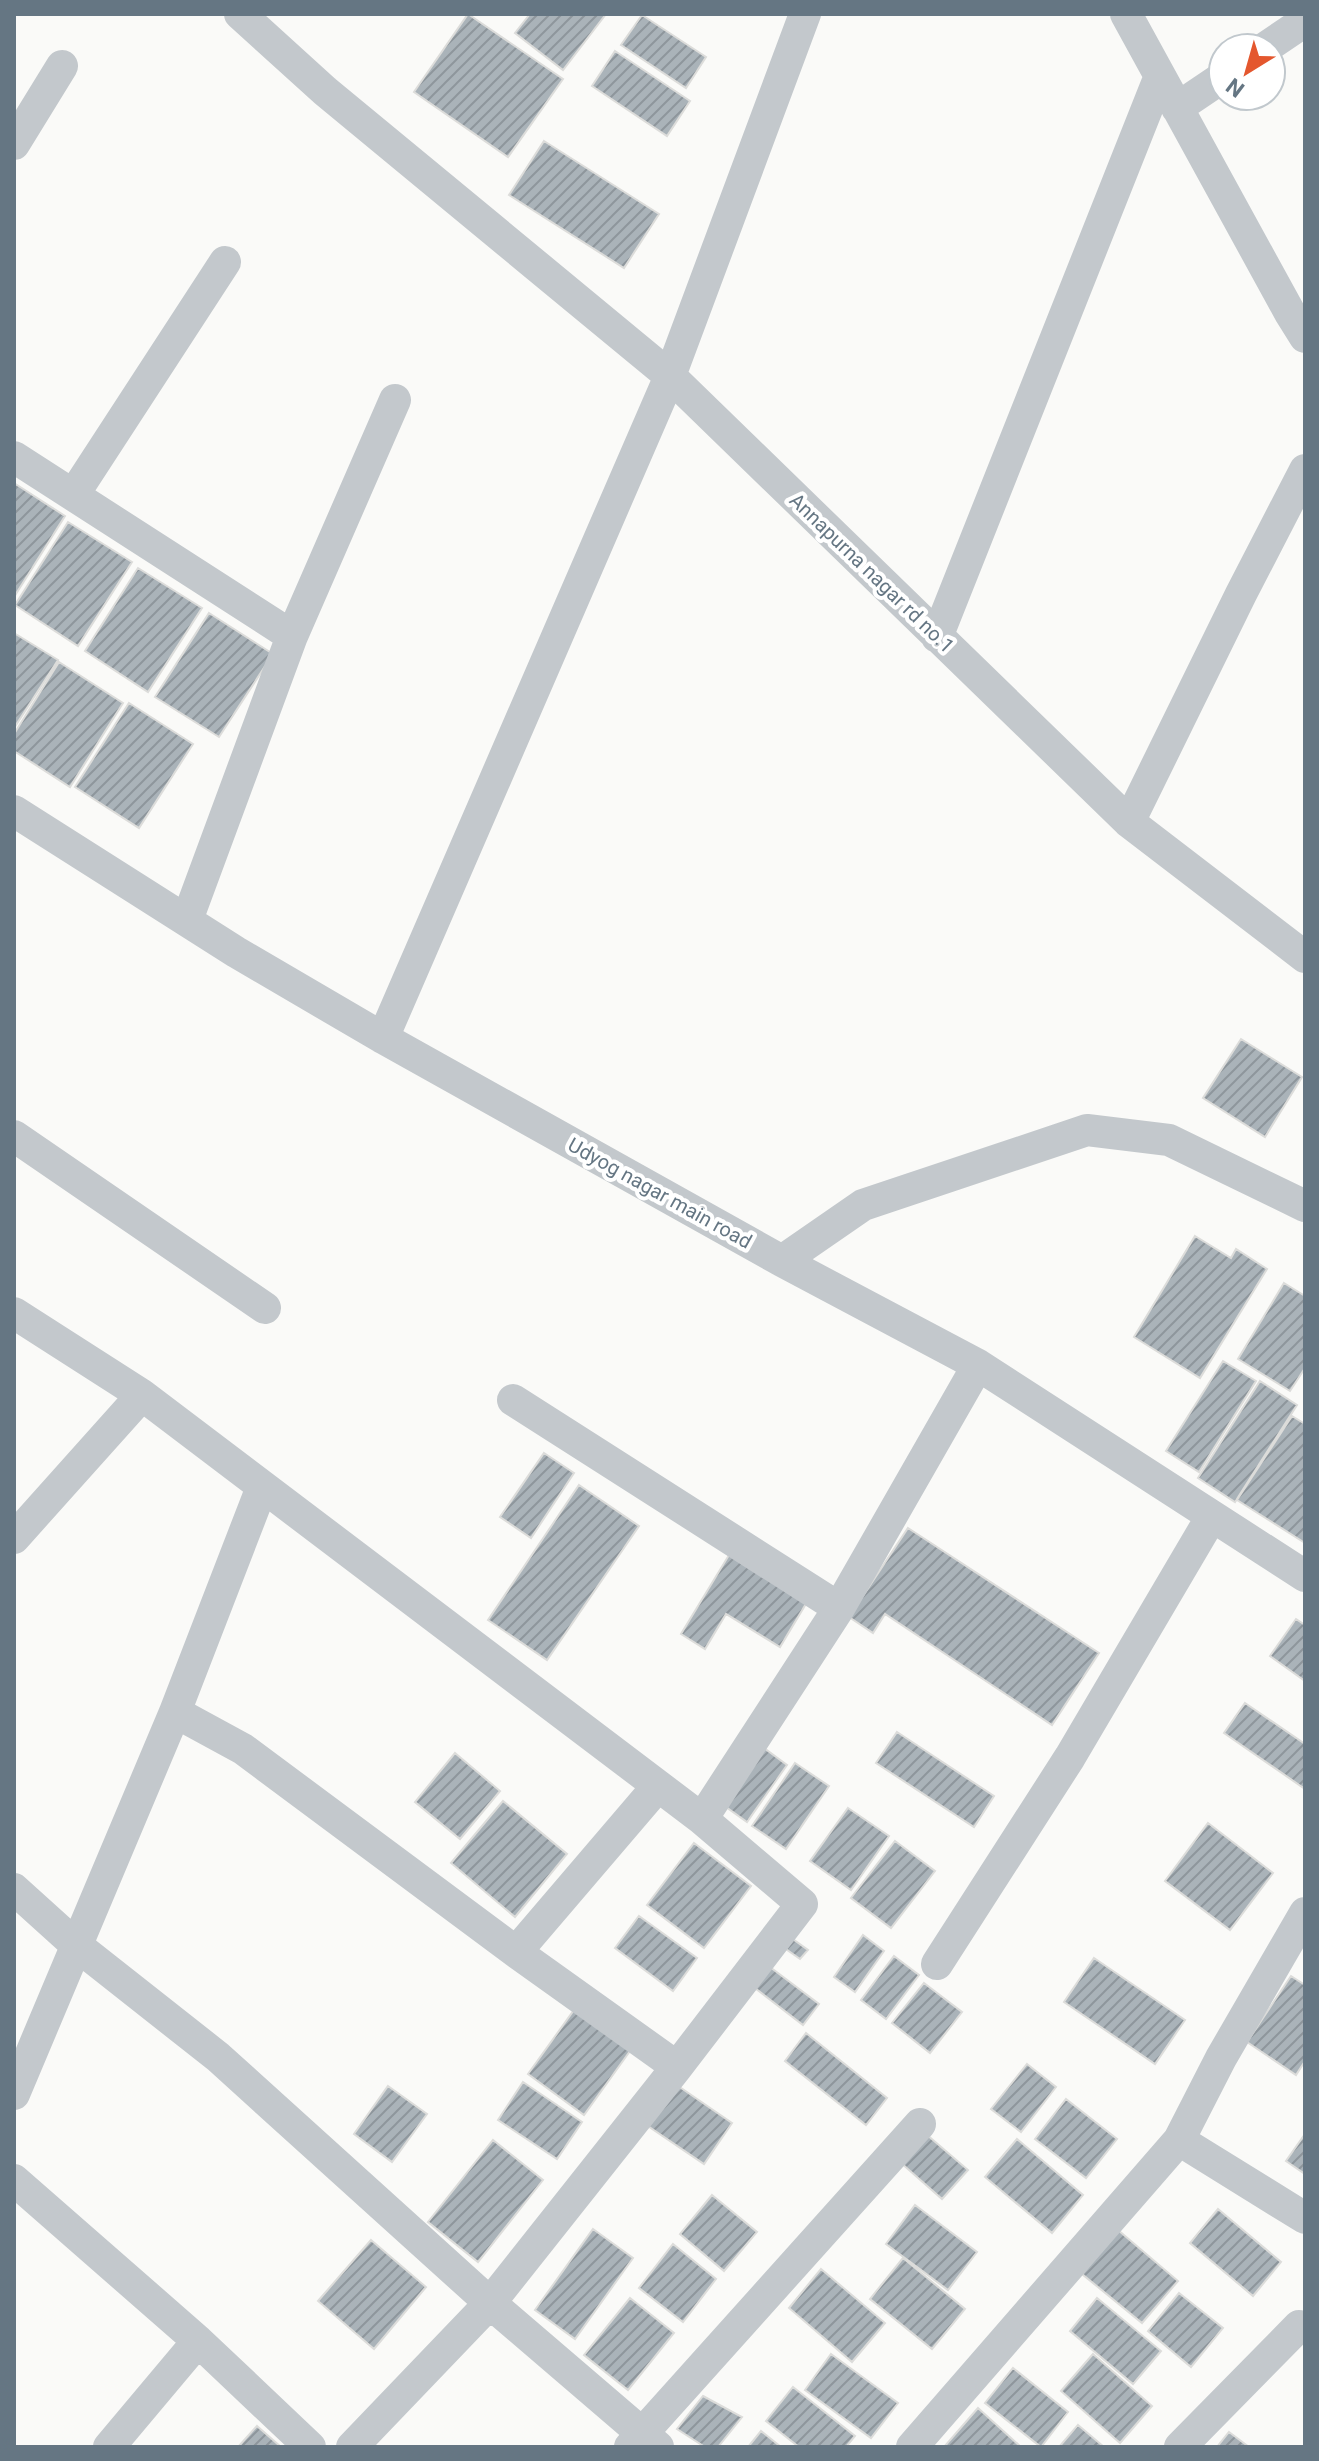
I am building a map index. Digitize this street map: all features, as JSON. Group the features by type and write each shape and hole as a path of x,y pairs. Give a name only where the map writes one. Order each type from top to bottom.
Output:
{"street":[{"name":"Annapurna nagar rd no.1","path":"240,14 274,26 325,91 670,376 1129,822 1305,957"},
{"path":"383,1038 670,376 805,14"},
{"path":"1126,14 1305,337"},
{"path":"1287,33 1305,21"},
{"path":"14,144 62,66"},
{"path":"937,637 1160,76"},
{"path":"1177,108 1207,88"},
{"path":"74,494 225,262"},
{"path":"187,920 292,636 395,400"},
{"path":"14,457 292,636"},
{"path":"1129,822 1305,470"},
{"name":"Udyog nagar main road","path":"14,811 236,952 383,1038 782,1261 978,1365 1305,1576"},
{"path":"782,1261 863,1205 1087,1130 1169,1140 1305,1206"},
{"path":"14,1136 265,1308"},
{"path":"14,1313 142,1395 702,1819 802,1904 490,2303 352,2447"},
{"path":"702,1819 839,1608 978,1365"},
{"path":"14,1538 142,1395"},
{"path":"513,1400 839,1608"},
{"path":"14,2094 175,1712 262,1487"},
{"path":"937,1964 1070,1757 1212,1516"},
{"path":"175,1712 243,1749 677,2067"},
{"path":"516,1952 657,1787"},
{"path":"14,1889 76,1945 218,2057 644,2443 920,2124"},
{"path":"912,2447 1179,2140 1221,2058 1305,1913"},
{"path":"1179,2140 1305,2218"},
{"path":"14,2180 198,2341 310,2447"},
{"path":"1180,2447 1299,2326"},
{"path":"109,2447 198,2341"}],"building":[{"path":"468,14 563,79 508,157 414,92"},
{"path":"530,14 606,14 563,70 515,33"},
{"path":"642,15 706,57 686,88 621,45"},
{"path":"615,51 690,101 667,136 592,86"},
{"path":"544,141 659,214 624,268 509,195"},
{"path":"14,483 65,516 14,597"},
{"path":"68,522 132,562 78,646 15,605"},
{"path":"138,568 202,608 148,692 85,651"},
{"path":"209,613 273,654 219,737 155,697"},
{"path":"14,633 58,660 14,728"},
{"path":"59,662 123,703 70,787 14,751 14,734"},
{"path":"129,703 193,744 139,828 75,787"},
{"path":"1241,1039 1302,1077 1265,1137 1203,1098"},
{"path":"1195,1236 1231,1258 1236,1249 1267,1269 1200,1378 1134,1337"},
{"path":"1284,1283 1305,1296 1305,1368 1290,1391 1238,1359"},
{"path":"1223,1361 1256,1381 1199,1472 1166,1451"},
{"path":"1260,1381 1297,1405 1235,1502 1198,1478"},
{"path":"1292,1416 1305,1424 1305,1543 1237,1500"},
{"path":"544,1453 574,1473 531,1538 500,1517"},
{"path":"579,1485 639,1526 547,1660 488,1620"},
{"path":"908,1528 1099,1653 1052,1725 885,1614 873,1633 849,1617"},
{"path":"729,1555 807,1602 780,1647 726,1614 705,1649 681,1634"},
{"path":"1296,1619 1305,1625 1305,1681 1270,1656"},
{"path":"1245,1703 1305,1744 1305,1789 1224,1733"},
{"path":"897,1732 994,1796 974,1827 876,1763"},
{"path":"760,1745 787,1765 747,1822 719,1802"},
{"path":"455,1753 500,1791 460,1839 415,1802"},
{"path":"795,1763 829,1786 786,1849 752,1826"},
{"path":"503,1801 567,1854 515,1917 451,1863"},
{"path":"848,1808 889,1836 851,1890 810,1861"},
{"path":"1208,1823 1273,1873 1230,1930 1165,1881"},
{"path":"895,1841 935,1871 891,1928 851,1898"},
{"path":"694,1843 751,1886 704,1948 647,1905"},
{"path":"639,1916 697,1958 673,1991 615,1948"},
{"path":"863,1935 884,1951 855,1992 834,1977"},
{"path":"790,1937 808,1950 800,1959 783,1947"},
{"path":"894,1956 919,1975 886,2019 861,2000"},
{"path":"1094,1958 1185,2020 1155,2064 1064,2002"},
{"path":"766,1964 819,2004 803,2025 751,1985"},
{"path":"1291,1976 1305,1985 1305,2061 1296,2075 1247,2042"},
{"path":"924,1983 962,2012 930,2053 892,2023"},
{"path":"574,2010 630,2051 584,2115 528,2074"},
{"path":"806,2033 887,2098 866,2125 785,2061"},
{"path":"1027,2064 1056,2087 1021,2132 991,2109"},
{"path":"668,2079 732,2123 704,2164 639,2120"},
{"path":"523,2082 582,2122 557,2159 498,2120"},
{"path":"388,2086 427,2114 392,2162 354,2134"},
{"path":"1066,2099 1117,2139 1086,2178 1035,2139"},
{"path":"926,2134 968,2170 942,2199 901,2163"},
{"path":"1305,2134 1305,2174 1286,2161"},
{"path":"1017,2139 1083,2195 1052,2233 985,2177"},
{"path":"493,2140 543,2180 478,2262 428,2222"},
{"path":"712,2195 757,2232 724,2271 680,2234"},
{"path":"915,2205 977,2252 948,2290 886,2244"},
{"path":"1218,2209 1281,2262 1253,2296 1190,2243"},
{"path":"593,2229 633,2258 575,2339 535,2310"},
{"path":"1118,2230 1178,2281 1142,2323 1082,2274"},
{"path":"371,2240 426,2287 374,2349 318,2301"},
{"path":"673,2244 716,2279 683,2322 639,2288"},
{"path":"903,2258 965,2309 932,2349 870,2299"},
{"path":"821,2269 885,2323 852,2362 789,2308"},
{"path":"1179,2293 1223,2328 1191,2367 1148,2331"},
{"path":"630,2298 674,2333 628,2390 584,2355"},
{"path":"1097,2298 1161,2351 1133,2384 1070,2331"},
{"path":"831,2354 898,2403 871,2438 805,2390"},
{"path":"1093,2354 1152,2406 1120,2443 1061,2391"},
{"path":"1013,2368 1068,2412 1041,2447 985,2403"},
{"path":"793,2387 855,2436 846,2447 799,2447 766,2421"},
{"path":"703,2396 742,2417 718,2447 705,2447 677,2429"},
{"path":"978,2408 1021,2447 944,2447"},
{"path":"1078,2425 1104,2447 1059,2447"},
{"path":"257,2426 281,2447 238,2447"},
{"path":"761,2431 781,2447 748,2447"},
{"path":"1229,2432 1249,2447 1217,2447"}]}
